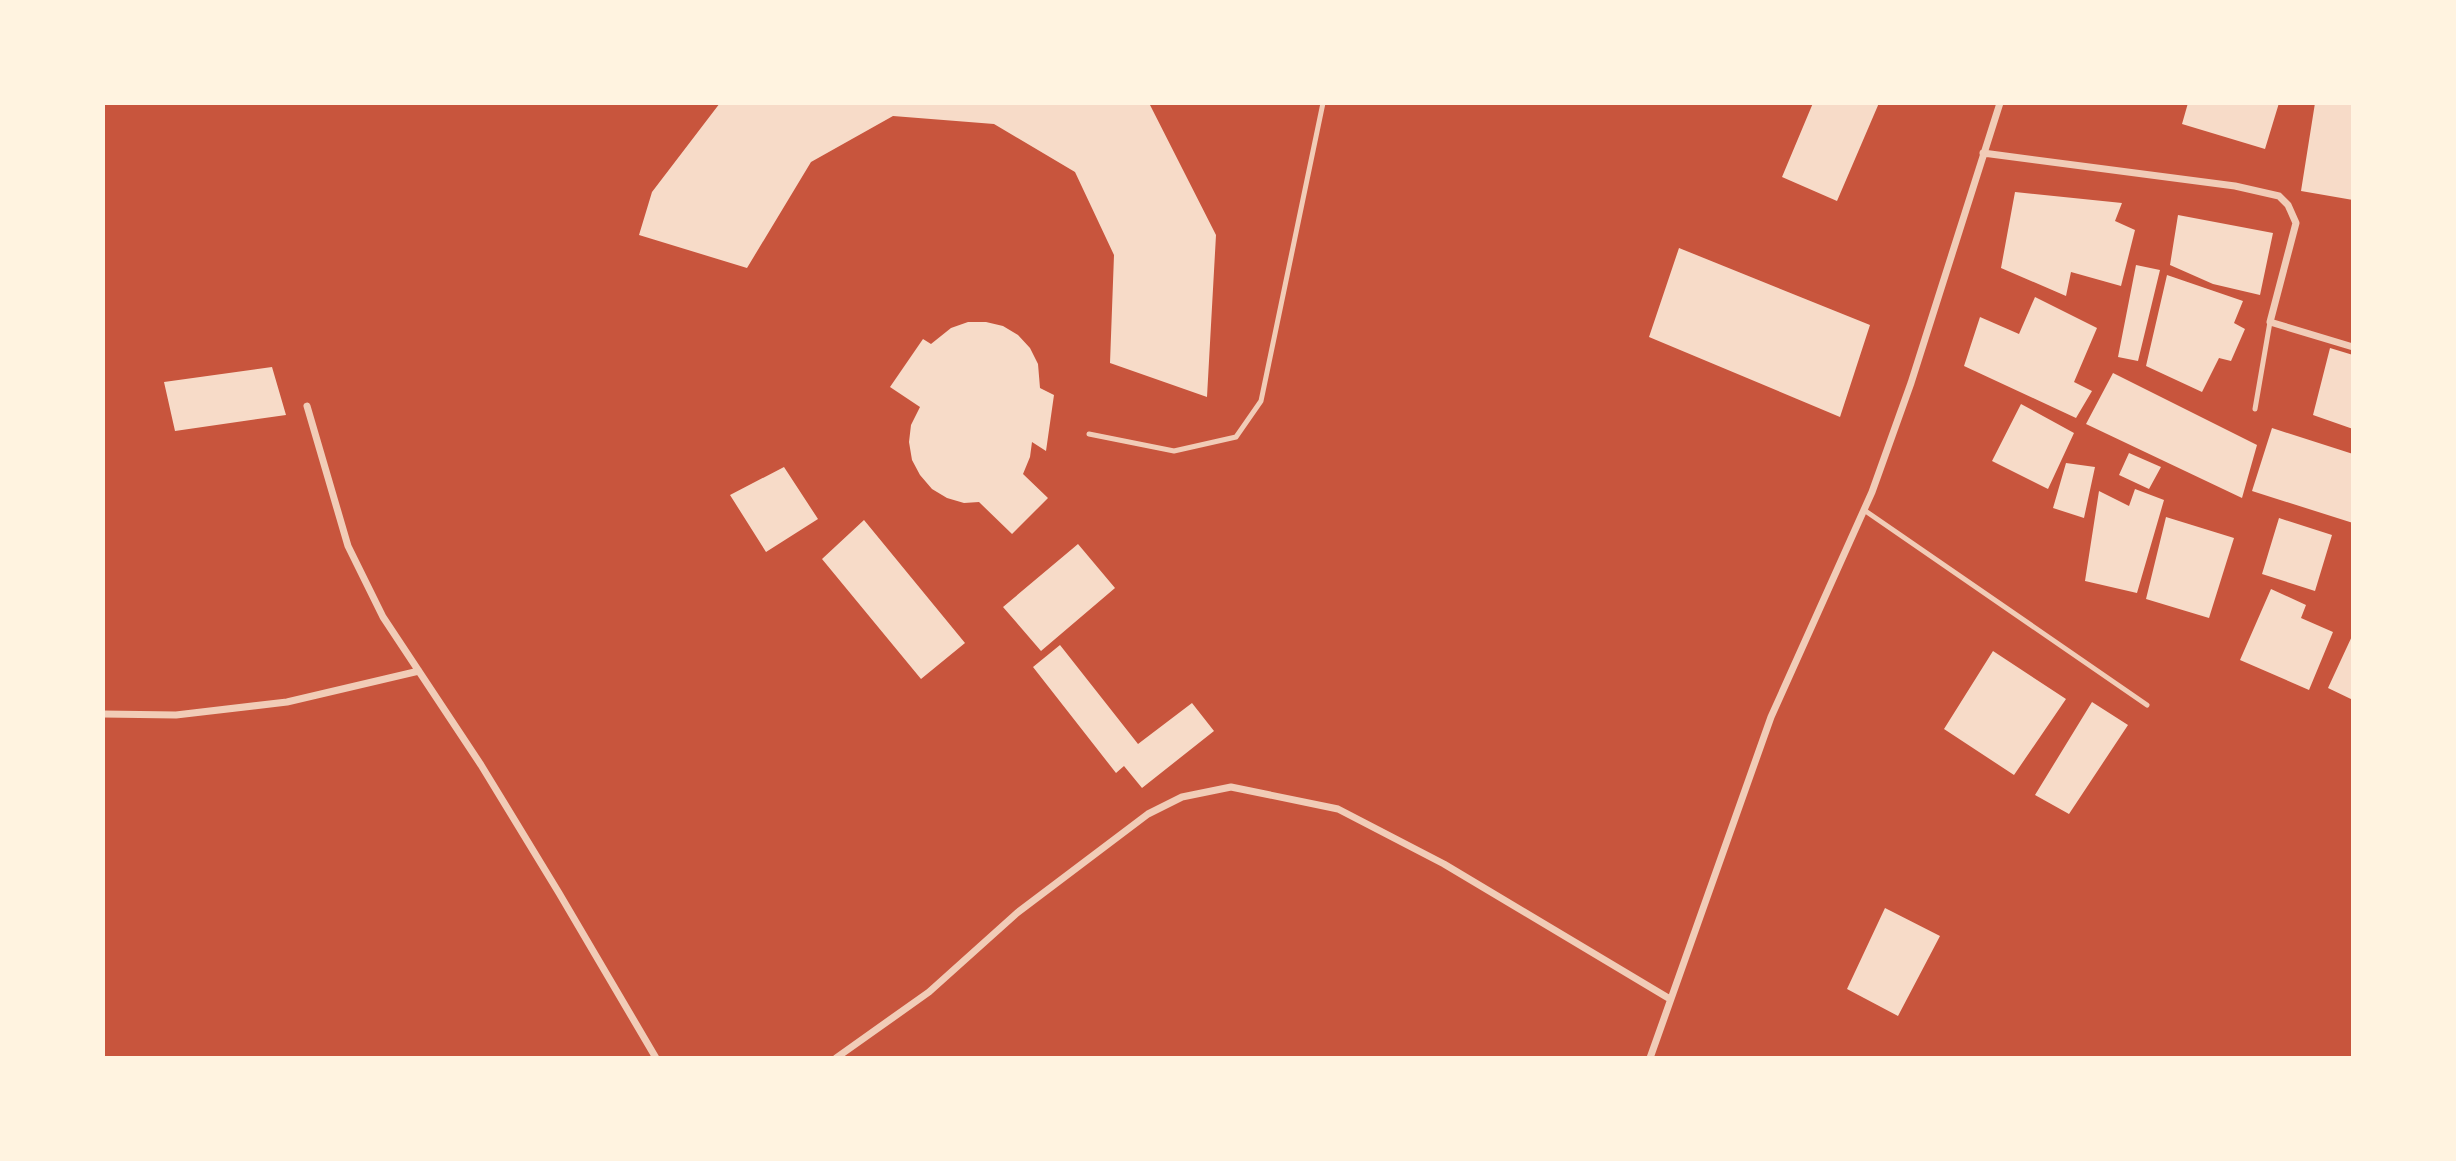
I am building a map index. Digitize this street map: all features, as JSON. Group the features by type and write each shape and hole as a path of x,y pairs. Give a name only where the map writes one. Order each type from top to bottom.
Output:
{"street":[{"path":"1650,1058 1771,717 1864,510 1911,383 2000,103"},
{"path":"1983,153 2235,186 2278,196 2288,205 2296,223 2270,322 2353,347"},
{"path":"307,405 348,546 383,617 481,765 656,1058"},
{"path":"103,714 176,715 287,702 419,671"},
{"path":"836,1058 929,992 1017,913 1148,814 1182,797 1231,787 1338,808 1444,864 1670,999"}],"lane":[{"path":"1089,433 1174,451 1236,437 1261,401 1322,103"},
{"path":"2255,409 2270,322"},
{"path":"1864,510 2147,705"}],"building":[{"path":"720,103 1149,103 1216,235 1207,397 1110,363 1114,255 1075,172 994,124 893,116 811,162 747,268 639,235 652,192"},
{"path":"1813,103 1879,103 1837,201 1782,177"},
{"path":"2188,103 2279,103 2265,149 2182,124"},
{"path":"2315,103 2353,103 2353,200 2301,191"},
{"path":"2015,192 2122,203 2115,221 2135,230 2121,286 2071,272 2066,296 2001,268"},
{"path":"2178,215 2273,233 2260,295 2213,284 2170,265"},
{"path":"1679,248 1870,325 1840,417 1649,337"},
{"path":"2136,265 2160,270 2138,361 2118,357"},
{"path":"2167,275 2243,301 2234,323 2245,329 2231,361 2219,358 2202,392 2146,366"},
{"path":"2035,297 2097,328 2074,382 2092,391 2076,418 1964,366 1980,317 2019,334"},
{"path":"968,322 1003,326 1018,335 1030,348 1038,364 1040,388 1054,395 1046,451 1032,442 1030,457 1023,474 1048,498 1012,534 979,502 964,503 947,498 932,489 920,475 912,460 909,442 911,425 920,407 890,387 923,339 931,344 951,328"},
{"path":"2330,348 2353,355 2353,429 2313,415"},
{"path":"272,367 286,415 175,431 164,382"},
{"path":"2113,373 2257,445 2242,498 2086,424"},
{"path":"2021,404 2074,433 2048,489 1992,461"},
{"path":"2272,428 2353,454 2353,523 2252,491"},
{"path":"2129,453 2161,467 2149,489 2119,475"},
{"path":"2066,463 2095,467 2084,518 2053,508"},
{"path":"784,467 818,519 766,552 730,495"},
{"path":"2135,489 2164,500 2137,593 2085,581 2099,491 2129,506"},
{"path":"2166,517 2234,538 2209,618 2146,599"},
{"path":"2279,518 2332,535 2315,591 2262,574"},
{"path":"864,520 965,643 921,679 822,559"},
{"path":"1078,544 1115,588 1041,651 1003,607"},
{"path":"2271,589 2306,605 2301,618 2333,632 2309,690 2240,660"},
{"path":"2353,634 2353,700 2328,688"},
{"path":"1060,645 1138,744 1192,703 1214,731 1142,788 1124,766 1116,773 1033,667"},
{"path":"1993,651 2066,699 2014,775 1944,729"},
{"path":"2092,702 2128,725 2069,814 2035,795"},
{"path":"1885,908 1940,936 1898,1016 1847,989"}]}
